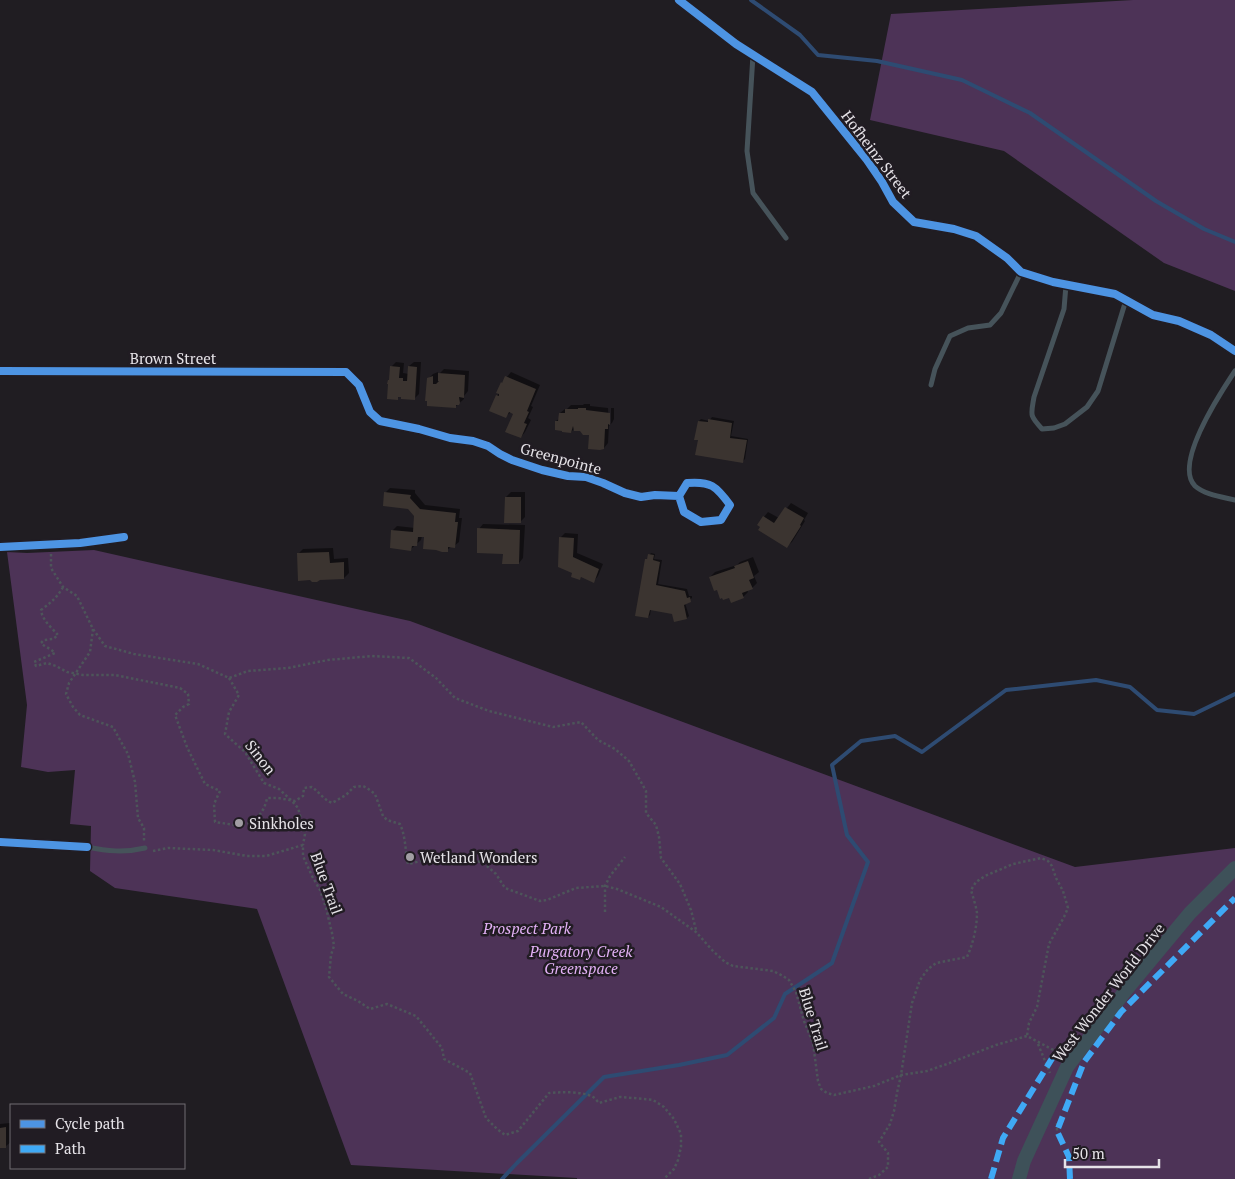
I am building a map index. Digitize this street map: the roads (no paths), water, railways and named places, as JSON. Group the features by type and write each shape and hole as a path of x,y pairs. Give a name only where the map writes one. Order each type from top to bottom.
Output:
{"main road":[{"name":"West Wonder World Drive","path":"1019,1179 1024,1162 1067,1068 1126,990 1190,913 1235,868"}],"street":[{"name":"Hofheinz Street","path":"679,0 736,44 812,92 867,160 893,202 914,222 954,228 976,236 1008,258 1022,272 1053,282 1115,294 1153,315 1179,321 1212,335 1235,351"},
{"name":"Brown Street","path":"0,372 346,372"},
{"name":"Greenpointe","path":"346,372 359,385 370,412 380,421 488,446 512,460 568,476 586,477 625,493 641,497 655,495 679,496"},
{"path":"702,482 719,489 730,505 721,520 701,522 684,512 679,496 687,483 702,482"},
{"path":"0,547 80,543 124,537"},
{"path":"0,842 87,847"}],"lane":[{"path":"754,54 747,152 753,192 786,238"},
{"path":"931,385 935,369 950,336 968,328 990,325 1002,313 1022,272"},
{"path":"1066,284 1064,309 1034,397 1033,419 1042,428 1054,428 1065,424 1087,407 1098,390 1126,300"},
{"path":"1235,371 1211,410 1196,440 1190,458 1189,470 1194,485 1203,492 1235,500"},
{"path":"87,847 112,851 145,848"}],"waterway":[{"path":"751,0 800,35 818,55 877,61 962,80 1030,113 1156,201 1204,229 1235,242"},
{"path":"502,1179 604,1077 727,1055 774,1018 785,994 832,963 868,862 847,835 832,765 861,741 895,736 922,752 1006,690 1096,680 1130,687 1157,710 1194,714 1235,694"}],"place":[{"name":"Sinkholes","path":"239,823"},
{"name":"Wetland Wonders","path":"410,857"}],"park label":[{"name":"Prospect Park","path":"527,928"},
{"name":"Purgatory Creek Greenspace","path":"581,960"}]}
